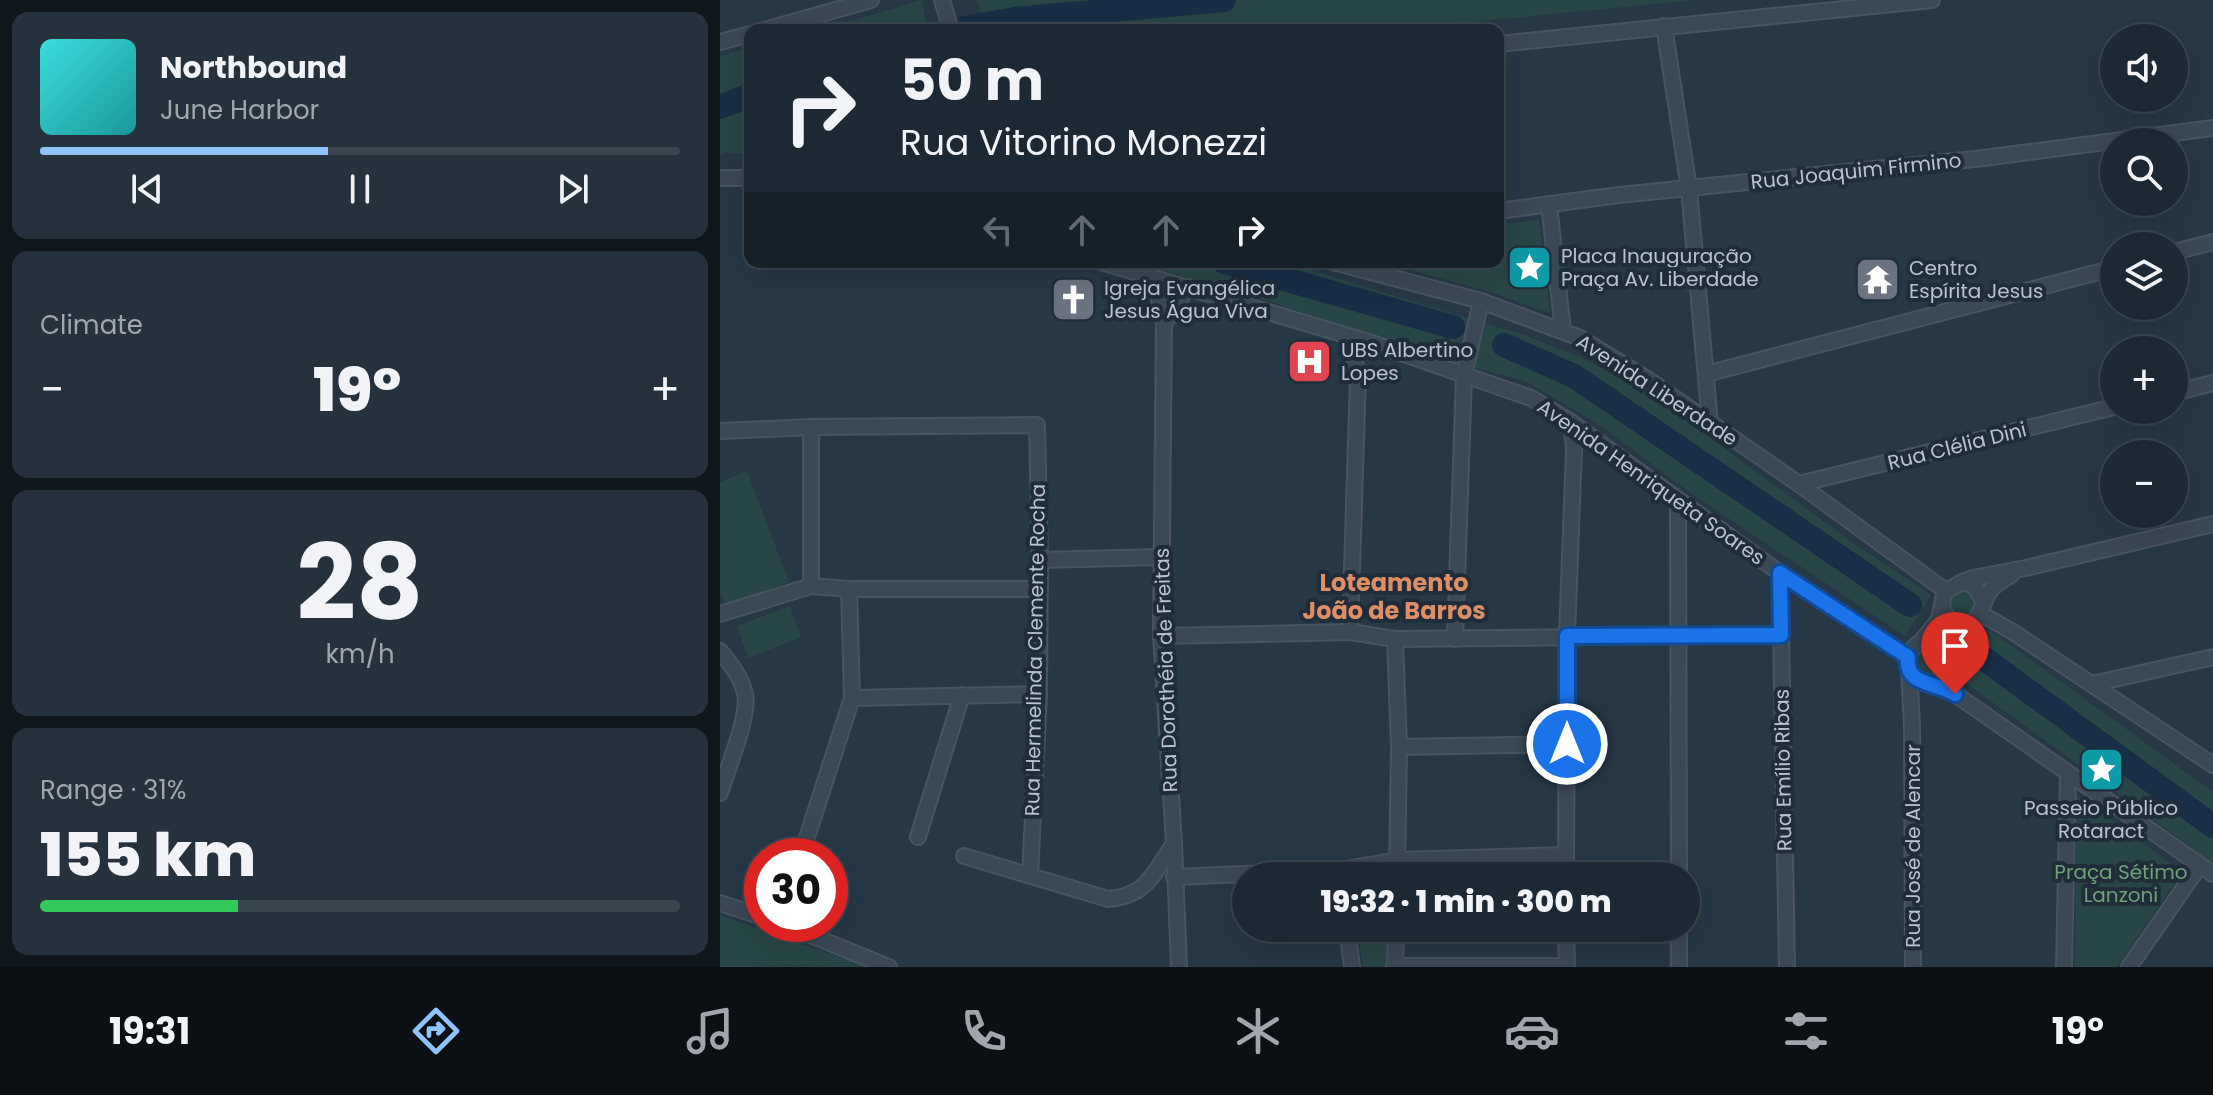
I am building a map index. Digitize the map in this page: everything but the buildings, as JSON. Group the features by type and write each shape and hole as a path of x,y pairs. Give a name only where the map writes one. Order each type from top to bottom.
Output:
{"street":[{"path":"781,24 839,4 869,0"},
{"path":"1504,43 1932,0"},
{"path":"943,3 949,24"},
{"path":"1664,26 1689,189 1710,423"},
{"path":"720,42 744,36"},
{"name":"Rua Joaquim Firmino","path":"1504,210 1984,158 2213,128"},
{"path":"720,178 744,178"},
{"path":"1549,204 1563,331"},
{"path":"2188,248 2213,242"},
{"name":"Avenida Henriqueta Soares","path":"1121,268 1372,343 1531,398 1571,422 1908,664"},
{"name":"Avenida Liberdade","path":"1356,268 1481,301 1580,338 1799,484 1944,598"},
{"path":"1706,374 2100,272"},
{"name":"Rua Dorothéia de Freitas","path":"1155,278 1164,324 1161,636 1179,967"},
{"path":"1164,324 1188,287"},
{"path":"1455,639 1464,376 1481,301"},
{"path":"1350,337 1358,377 1350,632"},
{"path":"1358,377 1372,343"},
{"path":"2188,389 2213,383"},
{"name":"Rua Clélia Dini","path":"1799,484 2100,410"},
{"path":"1566,862 1567,636 1574,449 1571,422"},
{"name":"Rua Hermelinda Clemente Rocha","path":"811,427 1037,425 1039,694 1030,875"},
{"path":"720,431 811,427 811,586"},
{"path":"1574,449 1591,437"},
{"path":"1678,500 1679,862"},
{"path":"2213,524 1962,582 1944,598 1939,619 1910,651 1908,664 1917,681 1942,686 1955,694 2213,874"},
{"path":"1040,560 1160,557"},
{"path":"1928,683 1936,682 1946,673 1948,659 1969,623 2000,581 2026,568"},
{"name":"Rua Emílio Ribas","path":"1780,573 1787,967"},
{"path":"1962,582 1974,586 1983,608 2013,632 2213,765"},
{"path":"720,614 811,586 849,589 1040,589"},
{"path":"807,838 852,698 849,589"},
{"path":"1944,598 1947,617 1952,621 1969,623"},
{"path":"1161,636 1350,632 1395,639 1781,635"},
{"path":"1395,639 1399,747 1398,860"},
{"path":"1920,643 1939,645 1948,659 1955,694"},
{"path":"720,651 741,681 746,695 746,710 720,793"},
{"path":"2092,684 2213,657"},
{"name":"Rua José de Alencar","path":"1908,664 1912,725 1913,967"},
{"path":"1912,725 1928,683"},
{"path":"852,698 1039,694"},
{"path":"918,837 962,695"},
{"path":"1399,747 1567,744"},
{"path":"2064,967 2068,775"},
{"path":"964,856 1108,899 1126,898 1140,891 1174,843"},
{"path":"1389,862 1566,855"},
{"path":"2129,967 2200,865"},
{"path":"1174,877 1232,876"},
{"path":"720,903 744,911"},
{"path":"827,942 889,967"},
{"path":"1349,942 1352,967"},
{"path":"1395,942 1394,966 1567,967 1566,942"},
{"path":"1679,942 1679,967"}],"green space":[{"path":"922,0 926,24 841,24"},
{"path":"976,0 1696,0 1451,24 986,24"},
{"path":"744,50 744,154 720,154 720,56"},
{"path":"1539,220 1550,313 1484,290 1402,268 1504,268 1504,223"},
{"path":"1154,268 1303,268 1524,335 1580,357 1652,395 1849,540 1931,595 1905,636 1692,494 1598,424 1525,381 1417,352 1278,304"},
{"path":"747,471 789,582 726,607 720,592 720,482"},
{"path":"1963,590 1972,594 1976,603 1972,612 1963,616 1954,612 1950,603 1954,594"},
{"path":"790,606 801,637 748,658 737,626"},
{"path":"1990,630 2213,792 2213,863 1958,677"},
{"path":"1928,649 1937,653 1941,662 1937,671 1928,675 1919,671 1915,662 1919,653"},
{"name":"Praça Sétimo Lanzoni","path":"2076,794 2182,872 2117,967 2075,967"},
{"path":"720,915 744,923 744,942 797,942 865,967 720,967"},
{"path":"1359,942 1388,942 1388,967 1363,967"}],"waterway":[{"path":"986,24 1224,0"},
{"path":"720,107 744,97"},
{"path":"1245,268 1453,327"},
{"path":"1504,345 1574,376 1910,605"},
{"path":"1971,649 2213,826"}],"place":[{"name":"Placa Inauguração Praça Av. Liberdade","path":"1530,268"},
{"name":"Centro Espírita Jesus","path":"1878,279"},
{"name":"Igreja Evangélica Jesus Água Viva","path":"1073,299"},
{"name":"UBS Albertino Lopes","path":"1310,361"},
{"name":"Passeio Público Rotaract","path":"2101,769"}],"district":[{"name":"Loteamento João de Barros","path":"1394,596"}],"route":[{"path":"1567,744 1567,636 1781,635 1780,573 1908,657 1909,670 1917,681 1942,686 1955,694"}]}
